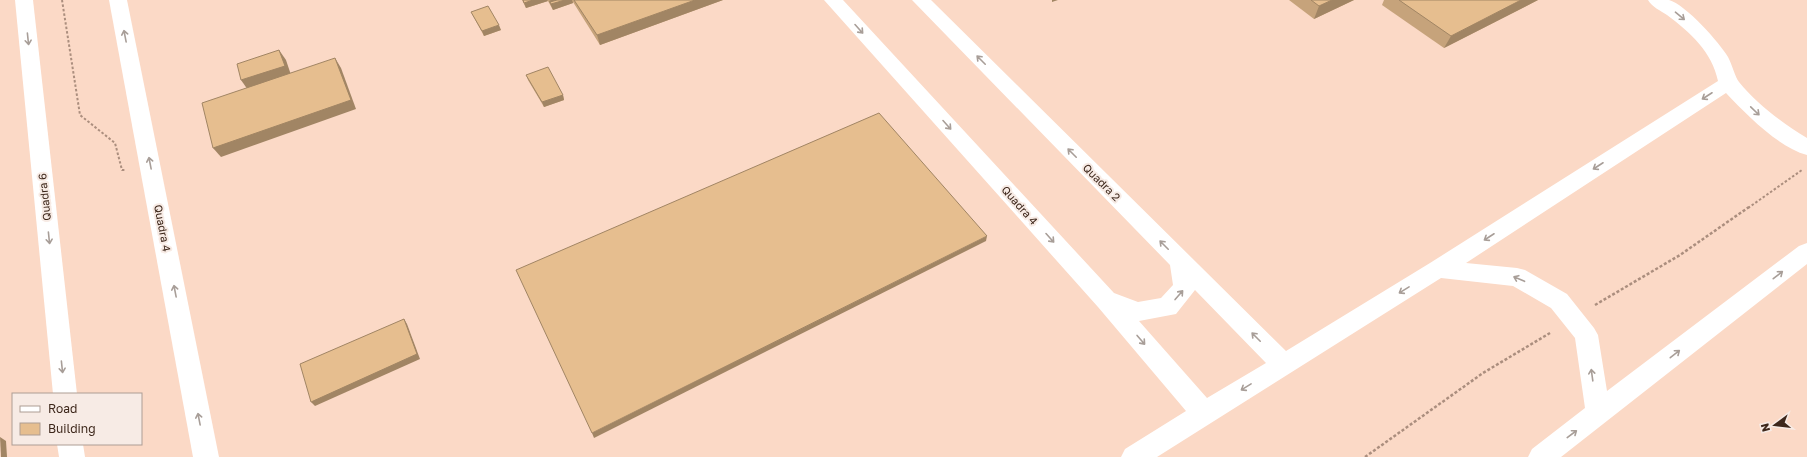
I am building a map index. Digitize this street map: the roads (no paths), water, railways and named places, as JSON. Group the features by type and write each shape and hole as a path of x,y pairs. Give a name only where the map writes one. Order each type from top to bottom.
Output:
{"street":[{"name":"Quadra 6","path":"24,0 65,393"},
{"name":"Quadra 4","path":"118,0 206,457"},
{"name":"Quadra 4","path":"833,0 1106,300 1204,413"},
{"name":"Quadra 2","path":"920,0 1284,364"},
{"path":"1657,0 1670,7 1701,34 1723,64 1728,83 1756,113 1785,135 1807,148"},
{"path":"1134,457 1438,269 1728,83"},
{"path":"1540,457 1598,414 1807,252"},
{"path":"1106,300 1137,312 1168,307 1185,287 1181,262"},
{"path":"1438,269 1517,276 1559,301 1586,335 1598,414"},
{"path":"70,445 72,457"}]}
